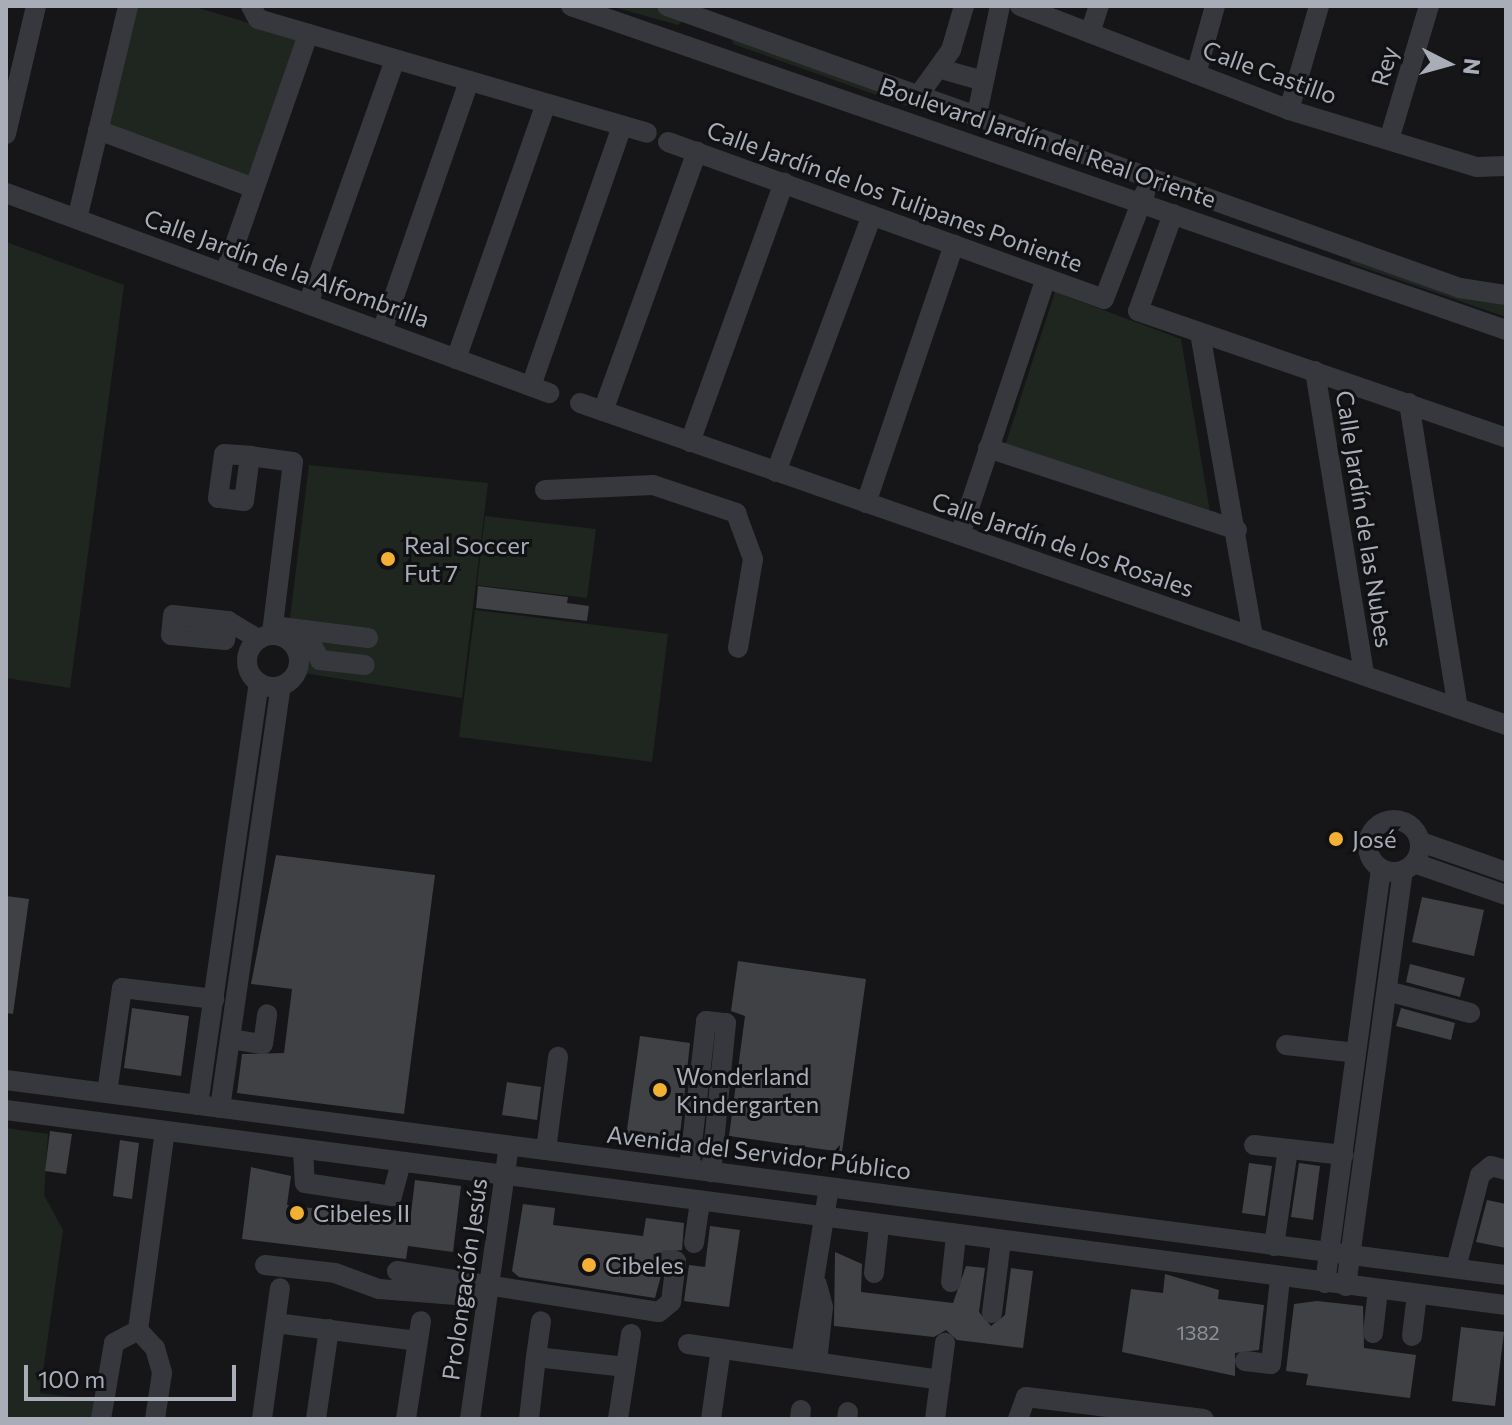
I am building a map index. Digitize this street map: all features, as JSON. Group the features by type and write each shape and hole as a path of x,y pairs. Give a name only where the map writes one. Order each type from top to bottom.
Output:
{"street":[{"path":"6,134 36,6"},
{"path":"77,219 128,6"},
{"path":"251,6 258,19 647,133"},
{"name":"Boulevard Jardín del Real Oriente","path":"571,6 698,46 1506,330"},
{"name":"Boulevard Jardín del Real Oriente","path":"667,6 1460,288 1506,295"},
{"path":"918,96 941,69 964,6"},
{"path":"977,114 980,80 1000,6"},
{"name":"Calle Castillo","path":"1020,6 1289,110 1477,167 1506,166"},
{"path":"1090,33 1099,6"},
{"path":"1196,74 1215,6"},
{"path":"1289,110 1319,6"},
{"name":"Rey","path":"1389,140 1429,6"},
{"path":"698,46 708,21"},
{"path":"225,273 308,34"},
{"path":"308,304 395,60"},
{"path":"941,69 980,80"},
{"path":"382,331 469,81"},
{"path":"456,359 546,104"},
{"name":"Calle Jardín de la Alfombrilla","path":"6,193 540,390 622,126"},
{"path":"98,130 254,188"},
{"name":"Calle Jardín de los Tulipanes Poniente","path":"668,142 1104,299 1129,234"},
{"path":"580,403 603,411 697,152"},
{"path":"1150,178 1129,234 1162,245"},
{"path":"690,442 784,183"},
{"path":"1173,214 1138,311 1506,439"},
{"path":"776,472 872,215"},
{"path":"866,503 954,245"},
{"path":"1340,272 1349,249"},
{"path":"960,535 1046,278"},
{"path":"1200,333 1237,530 1253,637"},
{"name":"Calle Jardín de las Nubes","path":"1315,371 1364,675"},
{"path":"1409,403 1458,708"},
{"name":"Calle Jardín de los Rosales","path":"603,411 1506,725"},
{"path":"988,448 1237,530"},
{"path":"198,1105 259,684 247,665 268,633 293,462 250,456"},
{"path":"545,490 653,485 736,513 753,559 738,648"},
{"path":"228,621 286,638 299,656 293,678 281,686 259,684"},
{"path":"268,633 304,630 368,638"},
{"path":"304,630 320,660 365,665"},
{"path":"220,1108 281,686"},
{"path":"1325,1283 1381,869 1369,838 1385,821 1408,823 1421,842 1506,872"},
{"path":"1346,1286 1387,991 1409,867 1421,842"},
{"path":"1381,869 1409,867 1506,895"},
{"path":"231,881 252,883"},
{"path":"107,1093 122,988 214,999"},
{"path":"1387,991 1470,1013"},
{"path":"230,1039 263,1044 267,1014"},
{"path":"689,1169 706,1021 726,1023 711,1172"},
{"path":"1286,1045 1356,1053"},
{"path":"546,1150 558,1057"},
{"name":"Avenida del Servidor Público","path":"6,1080 1506,1275"},
{"path":"6,1110 879,1226 1506,1305"},
{"path":"138,1330 165,1131"},
{"path":"1254,1145 1343,1155"},
{"name":"Prolongación Jesús","path":"470,1419 509,1146"},
{"path":"303,1149 305,1183 392,1196 401,1162"},
{"path":"1274,1246 1288,1149"},
{"path":"1456,1268 1480,1175 1491,1166 1506,1170"},
{"path":"809,1361 829,1188"},
{"path":"694,1243 700,1202"},
{"path":"874,1273 879,1226"},
{"path":"951,1282 956,1236"},
{"path":"992,1313 1001,1241"},
{"path":"265,1265 429,1288 531,1296 659,1312 671,1302 676,1261 667,1260"},
{"path":"397,1271 429,1288"},
{"path":"1245,1361 1271,1364 1280,1278"},
{"path":"262,1419 280,1288"},
{"path":"1373,1333 1378,1290"},
{"path":"1412,1336 1417,1294"},
{"path":"529,1419 541,1321"},
{"path":"275,1323 329,1329 419,1331 406,1419"},
{"path":"316,1419 329,1329"},
{"path":"101,1419 114,1343 138,1330"},
{"path":"138,1330 155,1348 162,1373 155,1419"},
{"path":"618,1419 631,1334"},
{"path":"935,1419 945,1343"},
{"path":"688,1344 940,1380"},
{"path":"711,1419 721,1349"},
{"path":"536,1357 625,1367"},
{"path":"1018,1419 1026,1397 1109,1412 1193,1418"}],"shaded area":[{"path":"135,6 192,6 299,38 250,180 106,127"},
{"path":"610,6 652,6 684,20 678,25"},
{"path":"732,39 933,102 932,115 733,44"},
{"path":"6,242 124,285 70,688 6,678"},
{"path":"1353,252 1506,297 1506,317 1350,263"},
{"path":"1055,292 1181,339 1210,512 1005,446"},
{"name":"Real Soccer Fut 7","path":"309,465 488,483 462,698 303,673 304,651 288,634"},
{"path":"485,516 596,529 587,598 477,585"},
{"path":"475,610 668,634 652,762 459,737"},
{"path":"6,1128 48,1134 44,1195 63,1230 40,1393 94,1400 92,1419 6,1419"}],"building":[{"path":"478,586 568,597 567,603 589,606 587,621 476,608"},
{"path":"276,855 435,875 404,1114 237,1093 242,1054 284,1053 292,989 251,984"},
{"path":"6,896 29,899 13,1014 6,1013"},
{"path":"1422,897 1484,910 1474,956 1412,942"},
{"path":"738,961 866,979 842,1152 729,1136 745,1016 731,1011"},
{"path":"1410,964 1465,978 1460,997 1406,982"},
{"path":"132,1008 189,1016 181,1076 124,1068"},
{"path":"1401,1008 1455,1023 1451,1040 1396,1026"},
{"name":"Wonderland Kindergarten","path":"640,1036 690,1043 679,1144 626,1137"},
{"path":"507,1082 541,1087 537,1120 502,1115"},
{"path":"50,1131 72,1134 66,1174 45,1171"},
{"path":"120,1140 139,1143 132,1199 113,1196"},
{"path":"1249,1163 1272,1166 1265,1216 1242,1213"},
{"path":"1299,1163 1320,1166 1313,1220 1291,1217"},
{"name":"Cibeles II","path":"251,1167 291,1176 287,1205 410,1221 415,1180 461,1186 453,1252 408,1246 406,1259 242,1239"},
{"path":"1487,1200 1506,1204 1506,1248 1476,1242"},
{"name":"Cibeles","path":"523,1204 555,1208 553,1225 643,1236 646,1218 684,1223 682,1250 656,1253 662,1272 655,1298 519,1277 512,1271"},
{"path":"710,1226 740,1230 729,1307 684,1301 689,1265 705,1267"},
{"path":"835,1252 862,1264 861,1292 953,1303 966,1266 985,1268 979,1312 991,1326 1005,1315 1011,1268 1033,1271 1023,1348 957,1340 946,1330 934,1337 834,1326"},
{"path":"1165,1274 1219,1290 1218,1299 1264,1305 1259,1350 1235,1353 1235,1376 1122,1352 1131,1289 1163,1293"},
{"path":"1317,1301 1363,1306 1364,1348 1416,1355 1410,1398 1306,1385 1308,1374 1286,1371 1294,1304"},
{"path":"1461,1327 1504,1332 1495,1406 1452,1401"}],"place":[{"name":"Real Soccer Fut 7","path":"388,559"},
{"name":"José","path":"1336,839"},
{"name":"Wonderland Kindergarten","path":"660,1090"},
{"name":"Cibeles II","path":"297,1213"},
{"name":"Cibeles","path":"589,1265"}]}
